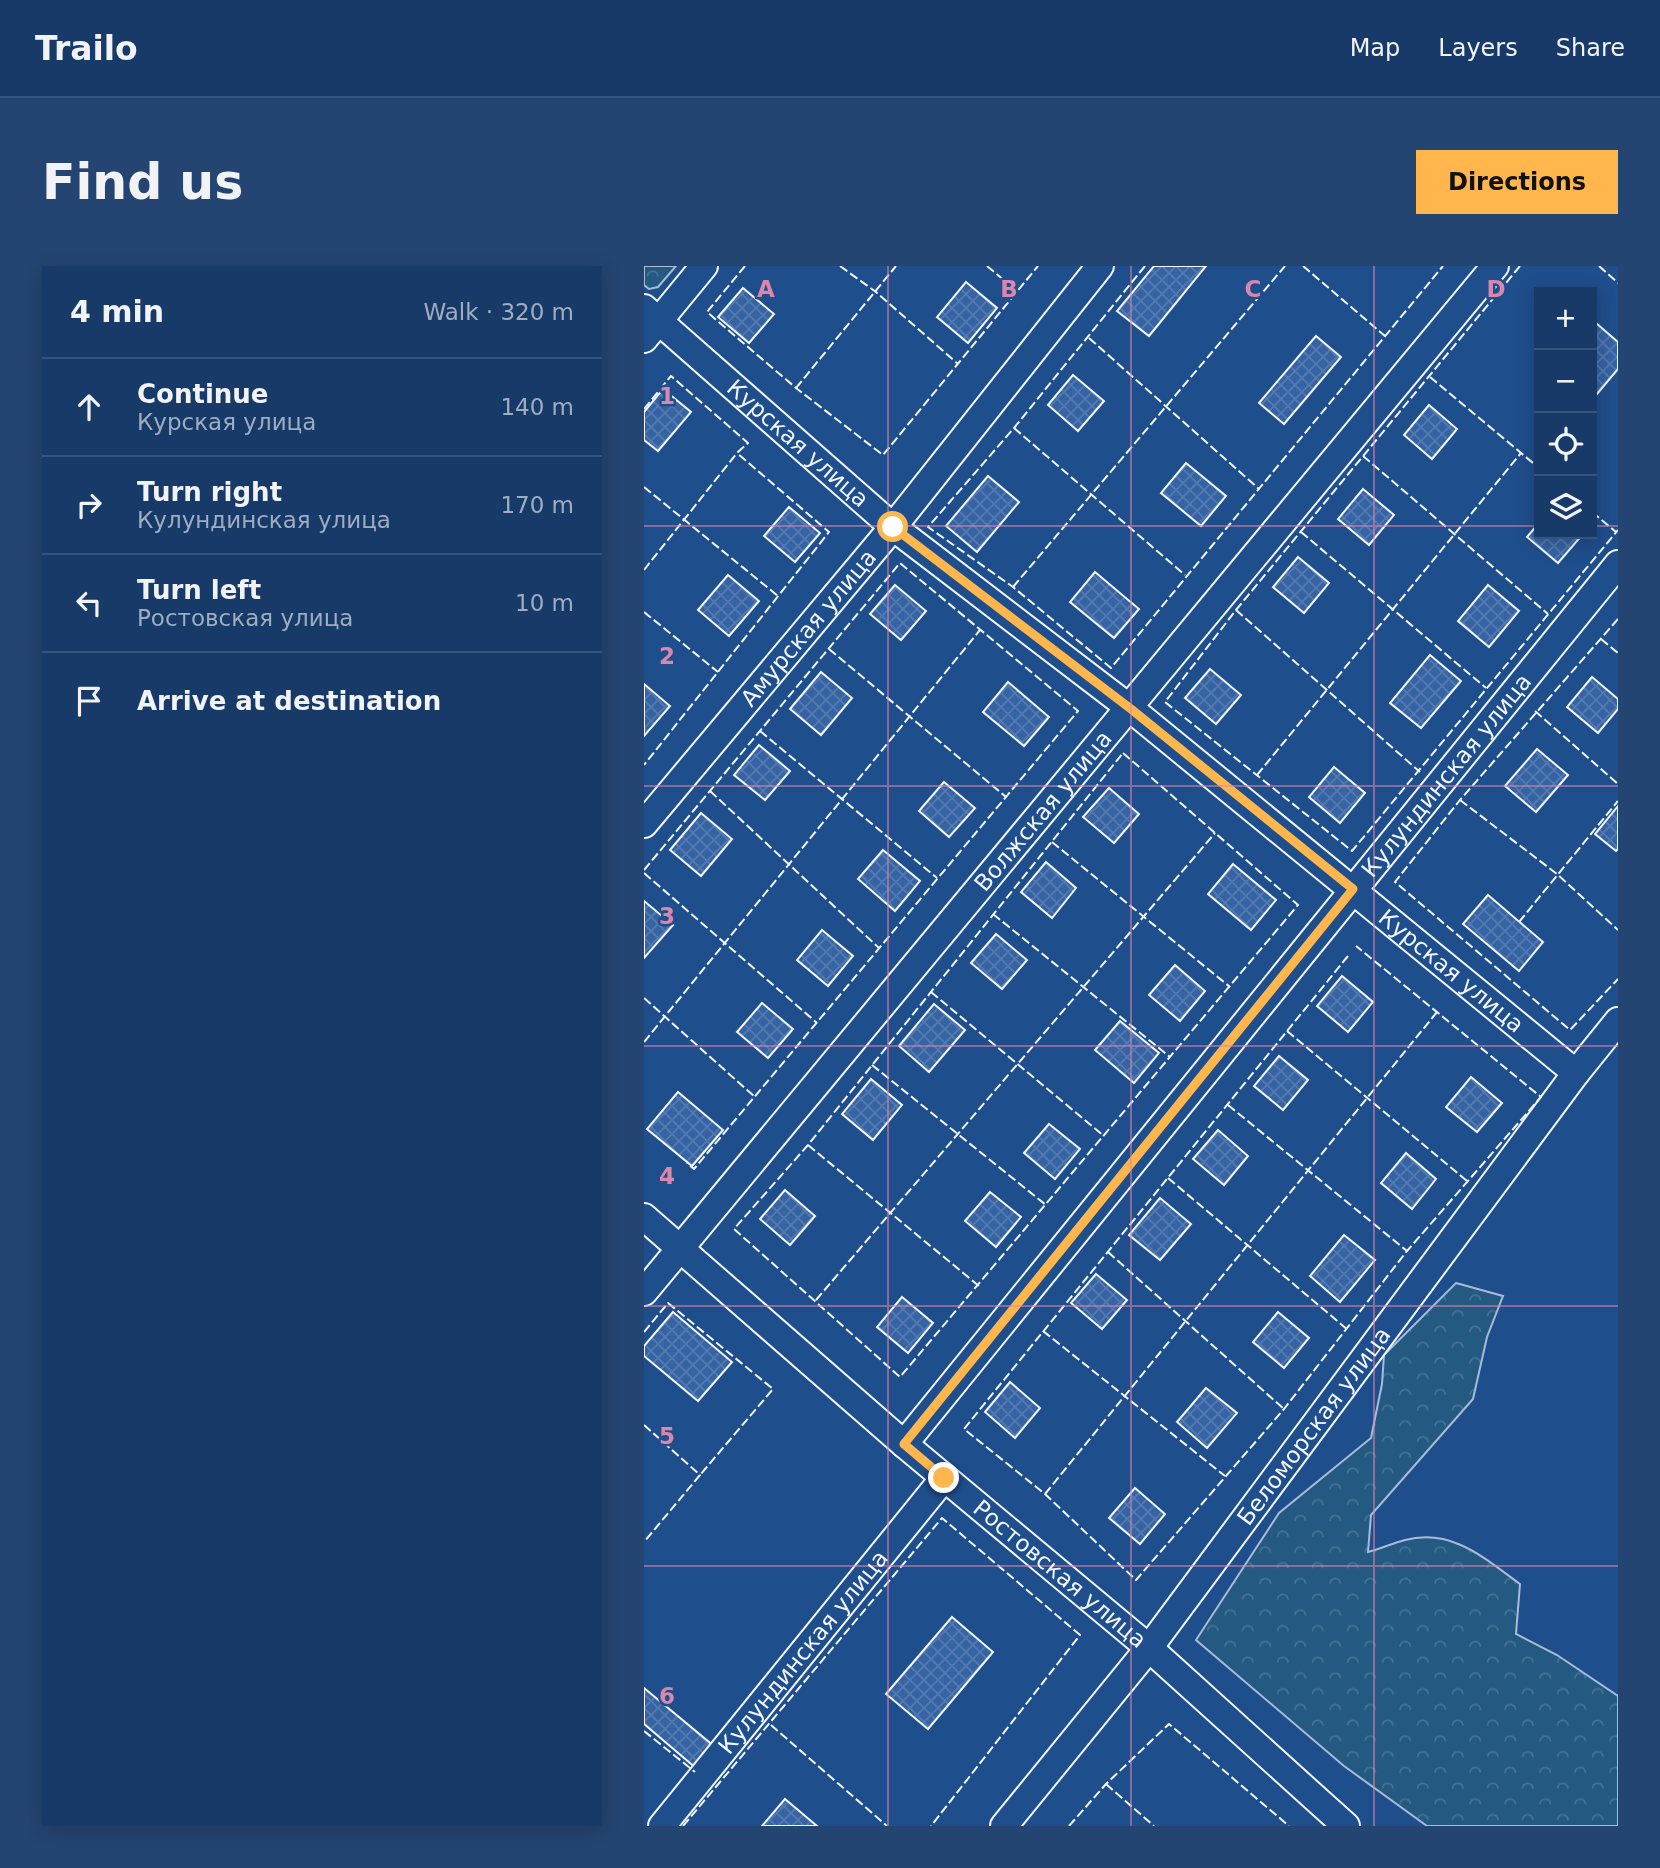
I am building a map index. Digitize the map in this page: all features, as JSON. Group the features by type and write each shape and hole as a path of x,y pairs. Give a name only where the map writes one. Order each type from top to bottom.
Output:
{"street":[{"path":"649,323 704,266"},
{"name":"Амурская улица","path":"644,824 893,527 1100,266"},
{"name":"Волжская улица","path":"644,1292 1131,709 1495,266"},
{"name":"Курская улица","path":"649,323 893,527 1131,709 1576,1073"},
{"name":"Кулундинская улица","path":"904,1444 1618,564"},
{"name":"Беломорская улица","path":"1004,1826 1149,1648 1576,1073 1618,1021"},
{"name":"Ростовская улица","path":"644,1217 904,1444 1149,1648 1346,1826"},
{"name":"Кулундинская улица","path":"663,1826 944,1478"}],"green space":[{"path":"644,266 676,266 658,287 649,289 644,285"},
{"path":"1456,1283 1503,1296 1487,1337 1473,1399 1371,1515 1368,1552 1405,1540 1438,1538 1480,1555 1520,1584 1516,1634 1557,1655 1618,1696 1618,1826 1427,1826 1344,1766 1196,1640 1279,1513 1371,1438 1382,1384 1384,1355"}],"building":[{"path":"1154,266 1206,266 1149,336 1117,311"},
{"path":"966,282 997,308 968,343 937,317"},
{"path":"743,288 774,314 749,343 718,317"},
{"path":"1597,324 1618,342 1618,369 1597,394"},
{"path":"1316,336 1341,357 1284,424 1259,403"},
{"path":"1073,375 1104,401 1078,431 1048,405"},
{"path":"663,389 691,412 658,451 644,440 644,412"},
{"path":"1429,405 1457,429 1432,459 1404,435"},
{"path":"1186,463 1226,496 1201,526 1161,493"},
{"path":"988,476 1019,502 977,552 946,526"},
{"path":"1363,489 1394,515 1369,545 1338,519"},
{"path":"789,507 820,533 795,562 764,536"},
{"path":"1534,529 1534,539 1579,539 1558,563 1527,537"},
{"path":"1298,557 1329,583 1304,613 1273,587"},
{"path":"1095,572 1139,609 1114,638 1070,602"},
{"path":"728,575 759,601 729,636 698,610"},
{"path":"895,585 926,611 901,640 870,614"},
{"path":"1488,585 1519,611 1489,647 1458,621"},
{"path":"1430,655 1461,681 1421,728 1390,703"},
{"path":"1210,669 1241,695 1216,724 1185,698"},
{"path":"821,672 852,698 821,735 790,709"},
{"path":"1592,677 1618,699 1618,709 1598,733 1567,707"},
{"path":"1008,682 1049,717 1024,746 983,712"},
{"path":"644,684 670,706 644,736"},
{"path":"759,745 790,771 765,800 734,775"},
{"path":"1537,749 1568,775 1536,812 1505,786"},
{"path":"1334,767 1365,793 1340,823 1309,797"},
{"path":"944,782 975,808 949,837 919,811"},
{"path":"1109,788 1139,814 1114,843 1083,817"},
{"path":"1618,806 1618,849 1616,851 1595,834"},
{"path":"701,813 732,839 701,876 670,850"},
{"path":"883,850 920,881 895,911 858,879"},
{"path":"1046,862 1076,888 1052,918 1021,892"},
{"path":"1233,864 1276,900 1251,930 1208,894"},
{"path":"1488,895 1543,942 1519,971 1463,924"},
{"path":"644,901 673,925 644,958"},
{"path":"822,930 853,956 828,986 797,960"},
{"path":"996,934 1027,960 1002,989 971,963"},
{"path":"1175,965 1205,991 1180,1021 1149,995"},
{"path":"1342,976 1373,1002 1348,1032 1317,1006"},
{"path":"762,1003 793,1029 768,1058 737,1032"},
{"path":"934,1004 965,1030 929,1072 899,1046"},
{"path":"1120,1021 1159,1053 1134,1083 1095,1050"},
{"path":"1279,1056 1308,1080 1283,1110 1254,1086"},
{"path":"1471,1077 1502,1103 1477,1132 1446,1107"},
{"path":"871,1079 902,1105 873,1140 842,1114"},
{"path":"678,1092 723,1130 692,1166 647,1129"},
{"path":"1049,1124 1080,1149 1055,1179 1024,1153"},
{"path":"1218,1130 1248,1156 1224,1185 1193,1159"},
{"path":"1406,1153 1436,1179 1412,1209 1381,1183"},
{"path":"785,1190 815,1216 790,1245 760,1219"},
{"path":"990,1192 1021,1217 996,1247 965,1221"},
{"path":"1160,1198 1191,1224 1160,1260 1129,1235"},
{"path":"1344,1235 1375,1260 1340,1302 1310,1276"},
{"path":"1096,1274 1127,1300 1102,1329 1071,1303"},
{"path":"902,1297 933,1323 908,1353 877,1327"},
{"path":"673,1312 732,1362 698,1401 644,1356 644,1346"},
{"path":"1278,1312 1309,1338 1284,1368 1253,1342"},
{"path":"1010,1382 1040,1408 1015,1438 985,1412"},
{"path":"1206,1388 1237,1413 1207,1448 1177,1422"},
{"path":"1135,1488 1165,1514 1140,1544 1109,1518"},
{"path":"952,1617 993,1652 928,1729 886,1694"},
{"path":"644,1688 715,1747 697,1769 644,1724"},
{"path":"785,1799 817,1826 762,1826"}],"fence":[{"path":"745,266 707,312 796,388 883,455 1038,266"},
{"path":"840,266 876,292 958,364"},
{"path":"796,388 896,266"},
{"path":"987,266 1017,291"},
{"path":"1145,266 1014,428 928,527 1013,587 1111,668 1443,266"},
{"path":"1013,587 1285,266"},
{"path":"1303,266 1385,336"},
{"path":"1520,266 1236,610 1165,702 1352,851 1618,530"},
{"path":"1599,266 1618,283"},
{"path":"1089,338 1259,489"},
{"path":"644,409 671,376 748,443 737,453 829,532 644,765"},
{"path":"1430,377 1534,464"},
{"path":"1014,428 1185,575"},
{"path":"644,570 737,453"},
{"path":"1257,775 1521,453"},
{"path":"1363,456 1548,614"},
{"path":"644,487 778,596"},
{"path":"1597,516 1616,532"},
{"path":"1301,532 1486,688"},
{"path":"644,870 900,563 1078,711 694,1169 687,1163"},
{"path":"1236,610 1420,772"},
{"path":"644,612 718,672"},
{"path":"1618,619 1460,800 1395,882 1570,1030 1618,979"},
{"path":"644,1042 980,630"},
{"path":"1601,639 1618,653"},
{"path":"829,649 1006,797"},
{"path":"1535,711 1618,784"},
{"path":"760,731 937,878"},
{"path":"1123,753 1298,905 900,1377 734,1229 808,1145 1123,753"},
{"path":"710,791 879,948"},
{"path":"1460,800 1557,874 1618,930"},
{"path":"1519,922 1618,801"},
{"path":"816,1300 1215,833"},
{"path":"1052,842 1230,987"},
{"path":"644,873 817,1023"},
{"path":"993,914 1170,1057"},
{"path":"1348,956 964,1429 1045,1494 1136,1580 1284,1409 1407,1251 1541,1097 1356,946"},
{"path":"931,992 1104,1136"},
{"path":"644,998 755,1097"},
{"path":"1045,1494 1437,1012"},
{"path":"1287,1031 1467,1181"},
{"path":"872,1065 1046,1205"},
{"path":"1228,1105 1407,1251"},
{"path":"808,1145 979,1286"},
{"path":"1168,1178 1348,1330"},
{"path":"1108,1252 1284,1409"},
{"path":"644,1332 668,1303 773,1389 700,1475"},
{"path":"1043,1331 1225,1476"},
{"path":"644,1425 700,1475 644,1542"},
{"path":"683,1826 942,1518 1080,1635 931,1826"},
{"path":"1069,1826 1106,1784 1169,1724 1289,1826"},
{"path":"771,1725 887,1826"},
{"path":"644,1731 695,1772"},
{"path":"1106,1784 1154,1826"}],"route":[{"path":"893,527 1131,709 1353,889 904,1444 944,1478"}]}
